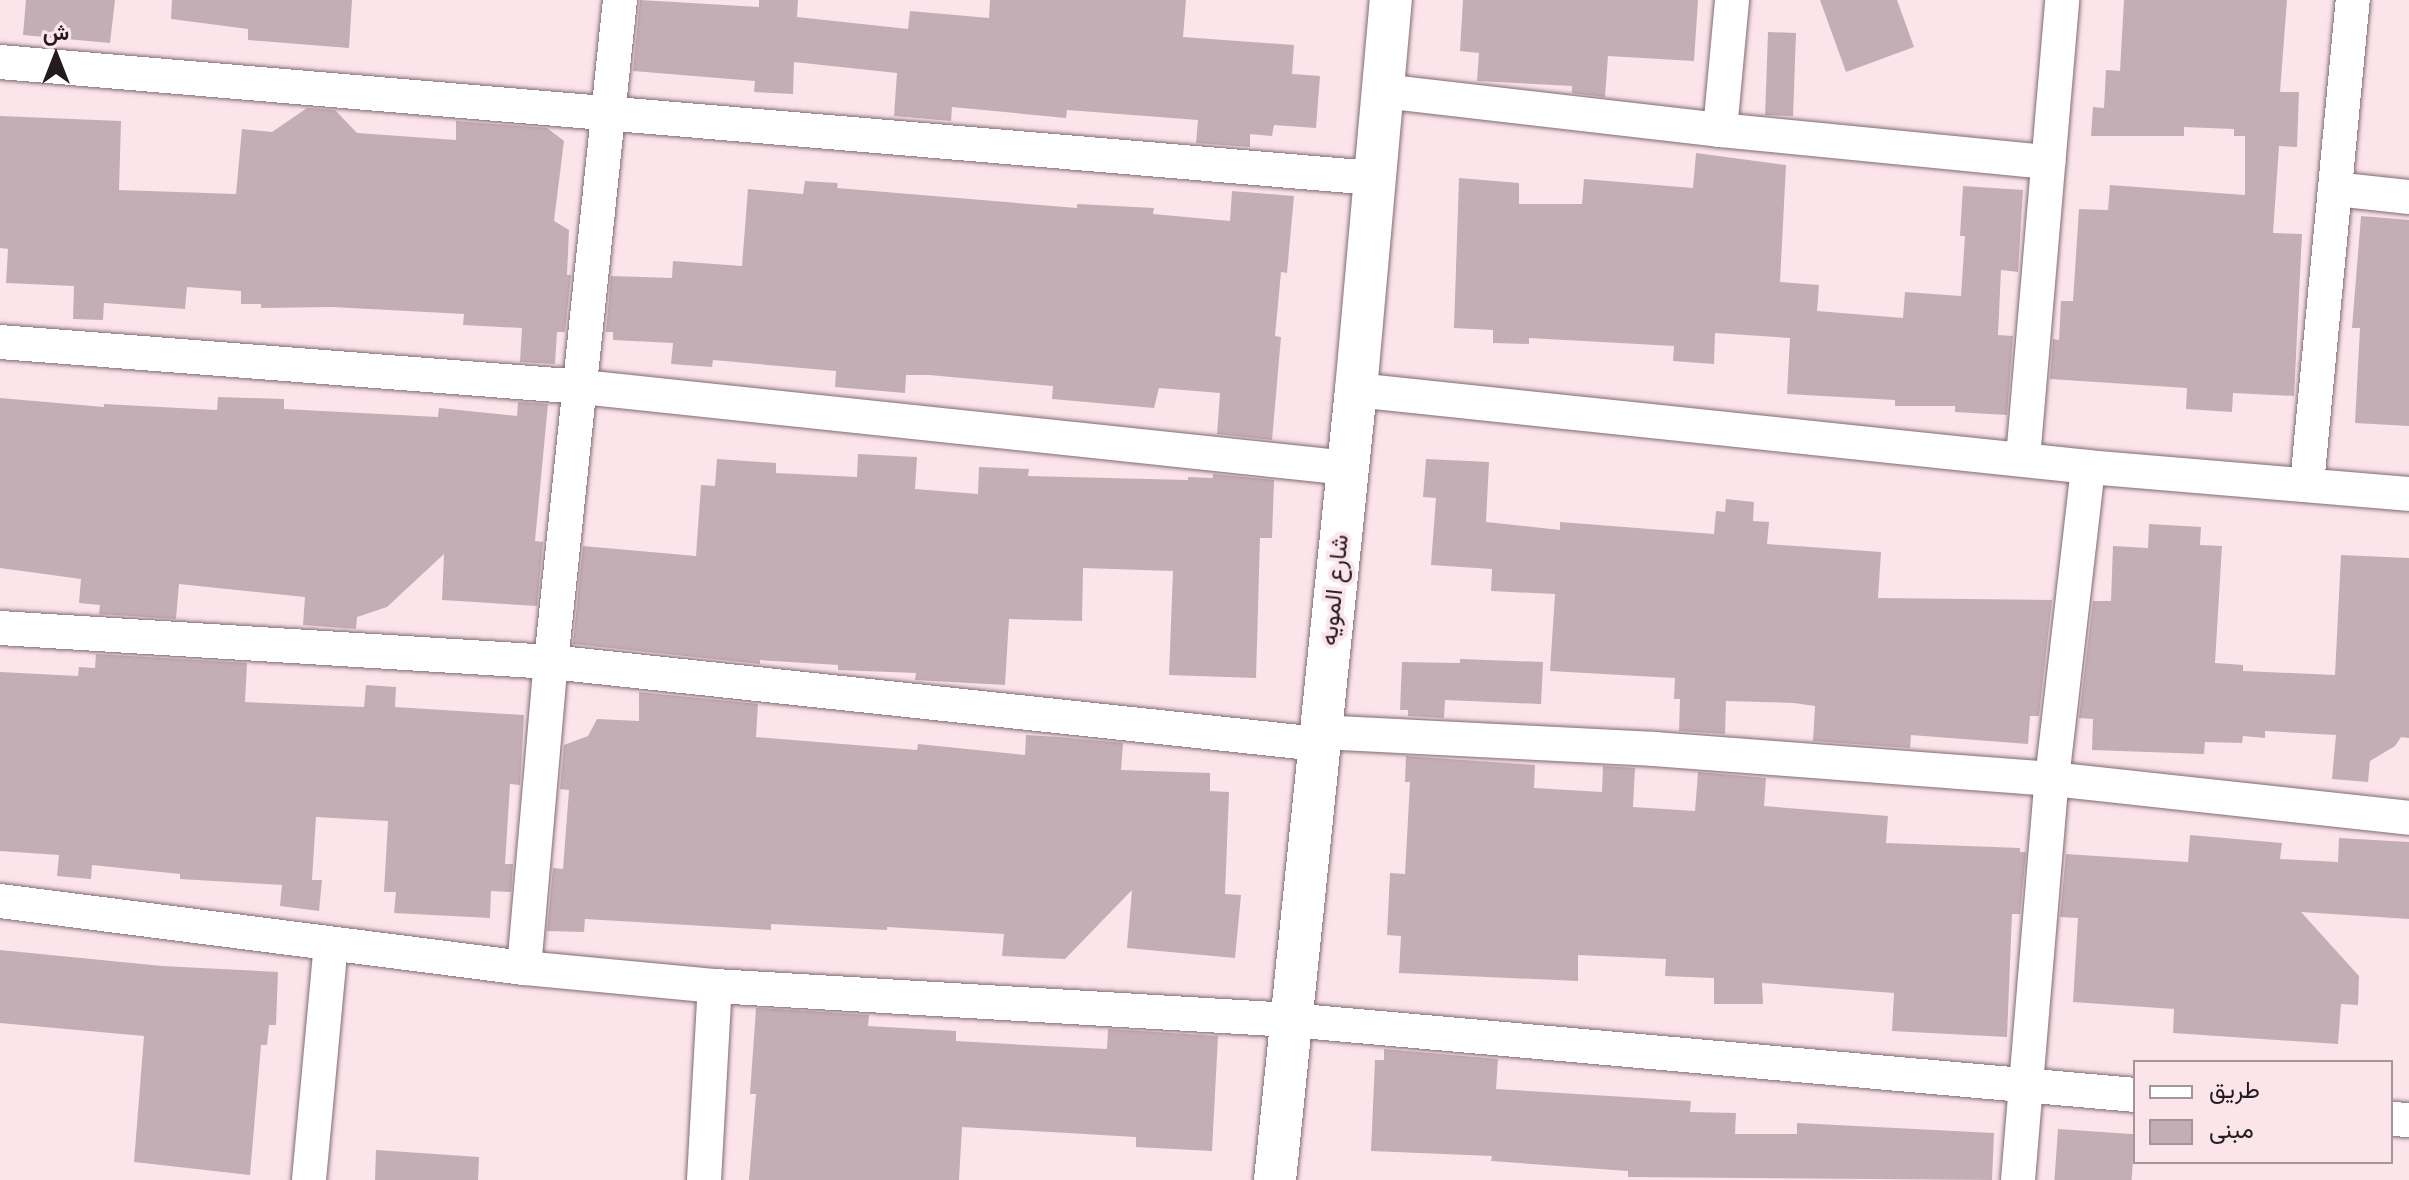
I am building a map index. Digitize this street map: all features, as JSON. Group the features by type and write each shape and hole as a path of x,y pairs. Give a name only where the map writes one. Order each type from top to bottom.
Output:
{"street":[{"path":"524,968 551,662 582,387 606,111 620,0"},
{"name":"شارع المويه","path":"1275,1180 1356,390 1391,0"},
{"path":"1720,130 1732,0"},
{"path":"2023,458 2062,0"},
{"path":"2307,484 2353,0"},
{"path":"0,62 1374,178"},
{"path":"1383,91 1720,130 2048,162"},
{"path":"2335,189 2409,197"},
{"path":"0,342 582,387 1348,468"},
{"path":"1356,390 2088,467 2409,494"},
{"path":"2018,1180 2052,779 2088,467"},
{"path":"0,628 551,662 1318,738 1654,749 2052,779 2409,818"},
{"path":"0,901 524,968 715,986 1290,1020 2133,1095"},
{"path":"309,1180 331,945"},
{"path":"704,1180 715,986"}],"building":[{"path":"26,0 115,0 110,43 23,35"},
{"path":"172,0 352,0 349,48 248,40 248,29 171,19"},
{"path":"640,0 759,7 759,0 798,0 797,17 908,29 910,11 989,18 990,0 1186,0 1183,37 1294,45 1292,74 1320,76 1316,128 1274,125 1272,136 1250,134 1250,147 1196,143 1198,120 1067,110 1066,118 952,107 951,121 894,116 897,73 794,62 793,94 754,92 755,81 633,71"},
{"path":"1463,0 1698,0 1694,61 1608,56 1605,97 1572,93 1572,86 1477,81 1479,53 1460,51"},
{"path":"1820,0 1897,0 1914,47 1846,72"},
{"path":"2124,0 2287,0 2280,92 2299,92 2297,147 2279,146 2273,233 2302,234 2294,396 2233,393 2232,412 2186,409 2187,388 2050,379 2053,339 2059,340 2061,301 2073,301 2079,209 2108,210 2110,185 2245,195 2245,136 2234,136 2234,129 2184,127 2184,136 2091,136 2093,107 2104,108 2106,70 2120,71"},
{"path":"1768,32 1796,33 1793,116 1765,115"},
{"path":"307,108 335,110 357,133 456,140 456,121 547,128 564,141 554,221 569,230 567,275 571,275 565,332 557,332 555,364 520,362 522,328 463,325 464,314 332,307 261,308 261,304 241,304 241,291 187,287 185,309 104,303 103,320 73,319 74,286 6,283 8,249 0,248 0,116 121,121 119,190 236,194 242,129 272,132"},
{"path":"1696,153 1786,165 1780,282 1819,285 1817,311 1903,318 1905,292 1961,296 1965,236 1960,236 1963,186 2023,190 2018,272 2001,270 1998,335 2013,336 2007,415 1955,412 1955,406 1895,406 1895,400 1787,394 1790,338 1715,333 1714,364 1673,361 1674,346 1529,338 1529,344 1493,343 1493,330 1454,328 1459,178 1519,183 1519,204 1582,204 1584,179 1693,188"},
{"path":"805,181 838,183 837,188 1077,208 1077,204 1154,208 1153,214 1230,221 1232,191 1294,196 1287,273 1281,272 1275,336 1281,337 1272,440 1217,434 1220,393 1159,388 1154,408 1052,399 1053,386 929,375 906,375 905,393 835,387 836,371 713,360 712,367 671,364 673,343 613,340 613,332 606,332 611,276 672,278 673,261 742,266 748,189 803,194"},
{"path":"2361,216 2409,220 2409,426 2355,423 2360,328 2352,328"},
{"path":"218,397 284,399 284,409 438,417 439,408 517,416 518,402 548,404 535,541 543,542 537,606 442,600 444,554 387,607 357,617 356,629 303,625 305,597 179,584 176,619 99,614 100,605 79,603 81,579 0,568 0,398 104,407 104,404 217,410"},
{"path":"858,454 917,457 915,489 978,494 979,467 1029,469 1028,476 1188,480 1188,477 1213,478 1213,474 1274,480 1272,538 1260,538 1256,678 1169,675 1173,571 1083,568 1082,621 1009,619 1005,685 915,680 916,673 838,670 838,665 760,660 760,664 573,644 583,546 696,556 701,485 715,486 717,459 776,463 776,473 857,477"},
{"path":"1426,459 1489,462 1486,522 1560,530 1560,522 1714,534 1716,511 1725,512 1726,499 1754,502 1753,521 1769,522 1767,544 1881,552 1878,598 2052,600 2039,716 2030,716 2028,744 1911,735 1910,748 1813,741 1815,706 1794,703 1726,701 1725,734 1679,731 1680,699 1674,699 1675,678 1550,671 1555,594 1491,591 1492,569 1431,565 1436,498 1423,497"},
{"path":"2149,524 2201,527 2200,545 2222,546 2215,663 2243,665 2243,671 2335,675 2341,555 2409,558 2409,738 2401,737 2395,746 2370,761 2368,782 2332,779 2336,735 2265,731 2265,738 2243,736 2242,743 2205,742 2204,754 2092,750 2093,719 2079,718 2093,601 2111,601 2113,546 2148,548"},
{"path":"96,654 247,663 245,702 364,707 366,685 396,687 395,707 524,715 520,785 510,784 505,864 513,864 511,892 491,891 490,918 394,913 396,892 384,892 388,821 316,817 312,880 322,880 319,911 280,906 282,885 180,879 180,874 92,865 91,879 57,876 59,855 0,851 0,672 78,676 79,667 95,668"},
{"path":"1460,659 1543,662 1541,704 1445,700 1444,718 1408,716 1408,710 1400,710 1402,662 1460,663"},
{"path":"639,692 758,704 756,737 917,750 918,744 1025,755 1026,735 1058,737 1123,743 1121,770 1210,773 1210,791 1229,792 1225,894 1241,895 1235,958 1127,948 1132,890 1065,959 1002,956 1004,934 887,927 887,930 771,924 771,930 585,919 584,932 547,931 553,868 563,869 569,790 560,789 564,745 588,736 597,719 639,721"},
{"path":"1406,756 1535,765 1534,788 1602,792 1603,766 1635,768 1633,807 1695,811 1698,772 1766,778 1764,806 1888,816 1886,843 2020,848 2020,852 2026,852 2020,914 2012,914 2007,1037 1892,1031 1894,993 1762,983 1763,1004 1714,1004 1714,978 1665,976 1666,959 1578,955 1578,981 1399,973 1401,936 1387,935 1390,873 1405,874 1410,782 1405,782"},
{"path":"2190,835 2282,843 2280,859 2338,862 2339,838 2409,842 2409,919 2301,912 2359,976 2358,1005 2341,1004 2338,1044 2173,1033 2174,1009 2073,1002 2078,918 2060,917 2066,854 2188,862"},
{"path":"0,950 162,966 278,972 276,1025 269,1025 267,1045 261,1045 250,1175 134,1162 144,1036 0,1023"},
{"path":"756,1008 869,1015 868,1026 956,1031 956,1041 1107,1049 1108,1029 1218,1036 1212,1151 1136,1147 1136,1137 962,1127 959,1180 749,1180 756,1094 750,1094"},
{"path":"1384,1049 1498,1059 1496,1089 1691,1101 1690,1112 1736,1113 1735,1134 1797,1134 1797,1123 1994,1133 1992,1180 1628,1177 1628,1171 1491,1161 1492,1156 1371,1151 1375,1060 1384,1060"},
{"path":"2058,1129 2133,1134 2132,1180 2054,1180"},
{"path":"376,1150 479,1157 478,1180 375,1180"}]}
